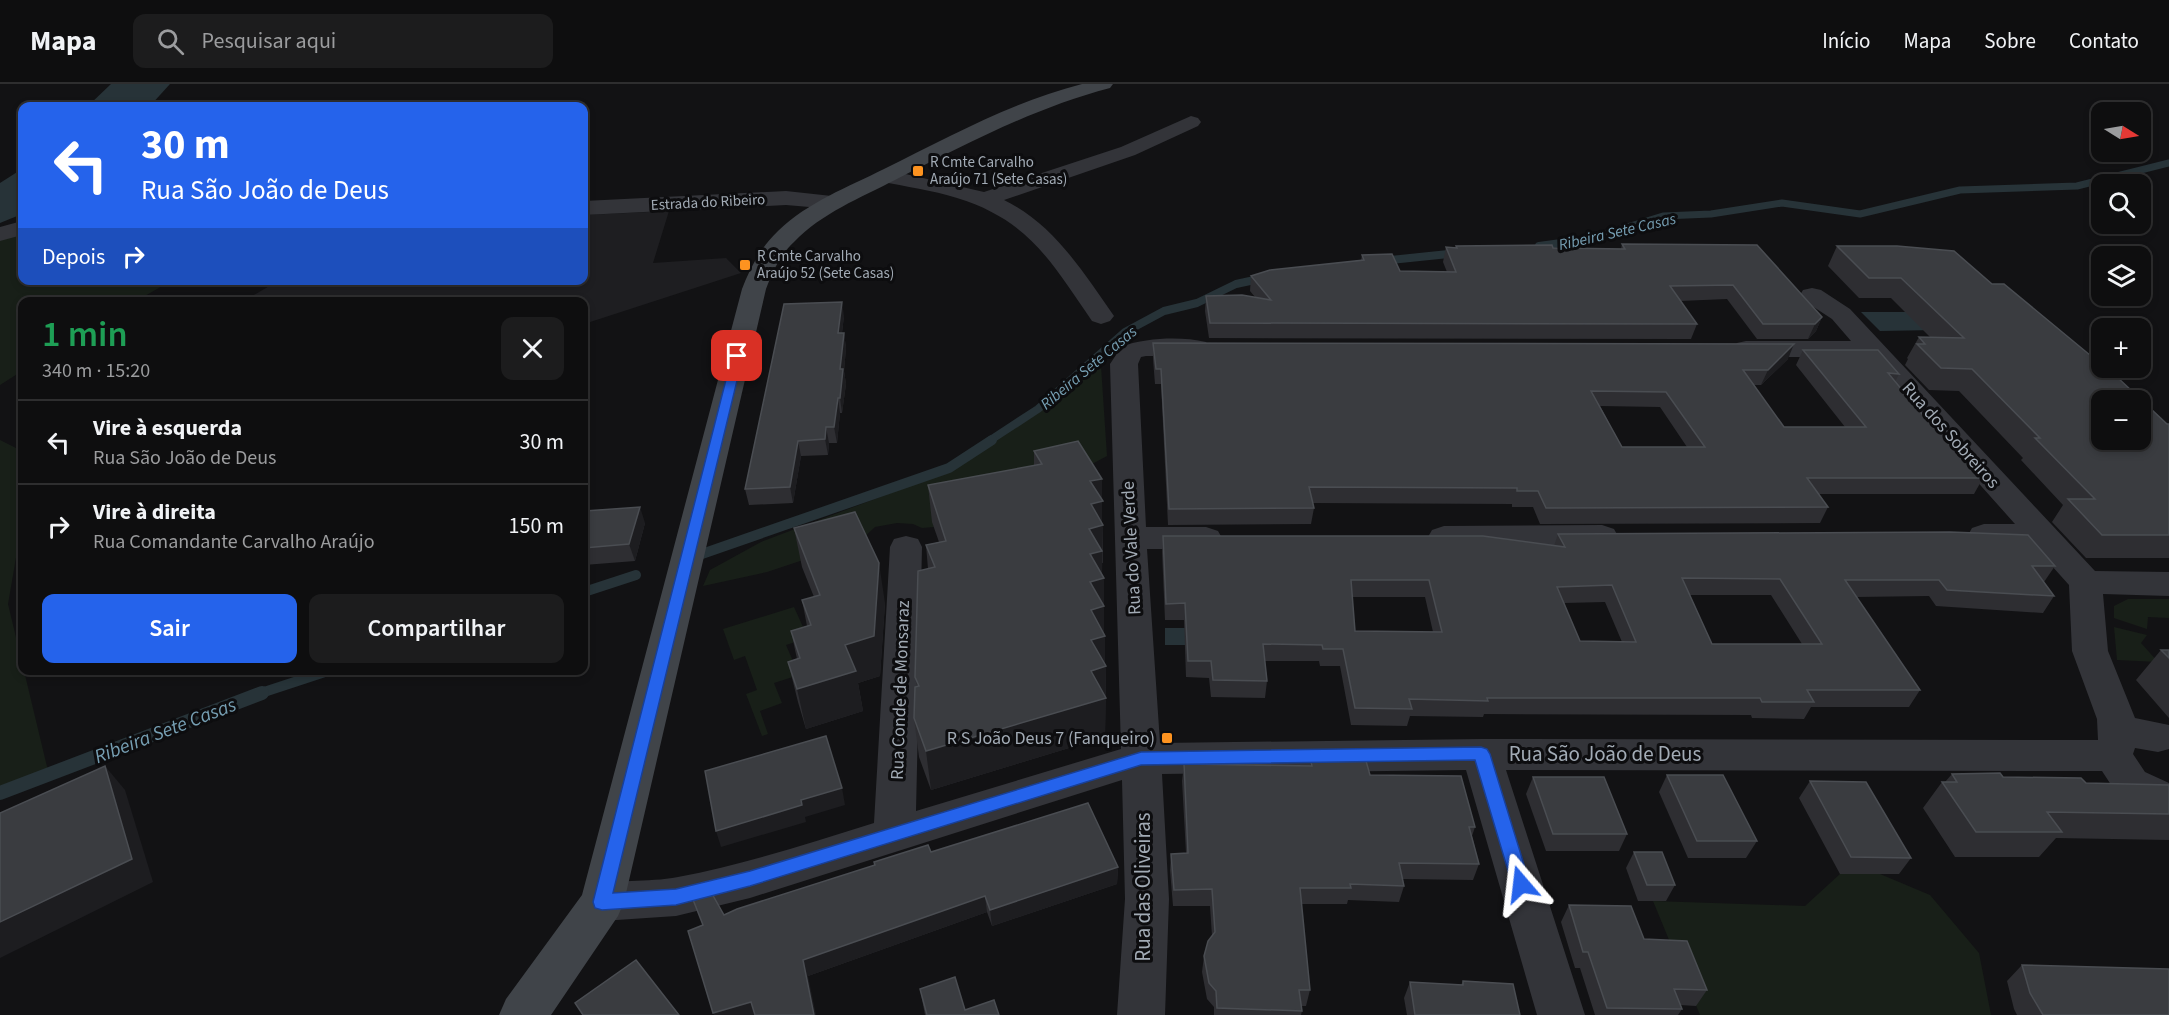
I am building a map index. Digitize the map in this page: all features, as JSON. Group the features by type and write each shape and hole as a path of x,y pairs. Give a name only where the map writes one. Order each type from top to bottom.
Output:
{"main road":[{"path":"523,1015 602,902 754,289 759,273 770,255 786,236 806,219 833,202 980,129 1036,105 1104,84"}],"street":[{"path":"983,200 1128,151 1191,122"},
{"path":"888,176 958,190 983,200 1029,225 1060,257 1101,316"},
{"name":"Estrada do Ribeiro","path":"588,208 786,198 833,202"},
{"path":"0,234 18,229"},
{"name":"Rua dos Sobreiros","path":"1812,295 1841,314 2086,582"},
{"name":"Rua do Vale Verde","path":"1141,759 1124,364 1131,352 1144,348 1227,348"},
{"path":"1723,349 1874,350"},
{"path":"1959,535 2042,535"},
{"path":"1414,537 1628,536"},
{"path":"1130,538 1237,538"},
{"name":"Rua Conde de Monsaraz","path":"894,833 906,547"},
{"path":"2169,584 2086,582 2086,612 2092,660 2116,743 2131,783 2169,801"},
{"name":"Rua São João de Deus","path":"602,902 676,897 750,879 1141,759 2116,743 2158,737"},
{"path":"1481,754 1561,1015"},
{"name":"Rua das Oliveiras","path":"1141,759 1147,899 1141,1015"}],"shaded area":[{"path":"111,84 170,84 154,102 92,102"},
{"path":"18,172 18,216 0,223 0,183"},
{"path":"669,211 653,263 726,258 741,273 588,323 588,297 251,297 271,285 588,285 588,215"},
{"path":"18,229 18,285 164,285 143,297 18,297 18,374 0,385 0,234"},
{"path":"1861,312 1917,312 1936,330 1880,331"},
{"path":"1101,366 1107,456 1092,464 933,522 934,527 922,528 913,524 897,523 875,527 860,541 767,572 703,586 710,570 761,542 949,471"},
{"path":"0,440 18,449 18,546 8,604 18,646 18,675 25,675 49,775 0,793"},
{"path":"2128,599 2169,599 2169,618 2148,617 2147,629 2114,618 2114,606"},
{"path":"794,607 808,638 786,645 799,675 774,683 782,703 760,711 768,734 762,736 746,694 757,690 745,656 734,660 723,629"},
{"path":"2114,627 2147,635 2141,643 2158,662 2117,660"},
{"path":"1165,628 1211,628 1213,645 1165,645"},
{"path":"1840,874 1880,874 1930,895 1979,953 1991,1015 1700,1015 1653,901 1805,906"}],"building":[{"path":"1622,244 1757,245 1822,317 1815,324 1763,324 1733,285 1670,286 1697,324 1210,323 1206,296 1242,295 1271,300 1251,276 1270,270 1364,260 1362,255 1392,254 1400,271 1456,272 1446,247 1552,245 1553,248 1625,249"},
{"path":"1837,246 1897,246 1954,251 1992,284 2004,284 2091,356 2091,378 2118,378 2131,390 2091,390 2091,450 2151,450 2151,409 2169,424 2169,535 2102,535 2068,499 2095,499 2035,438 2040,438 1972,369 1941,368 1917,344 1925,344 1919,337 1964,338 1901,278 1869,278"},
{"path":"842,302 838,333 844,333 840,369 843,369 834,427 826,427 825,439 798,441 790,487 745,489 784,304"},
{"path":"1153,343 1794,344 1768,370 1743,370 1784,427 1866,427 1803,350 1878,350 1899,374 1888,373 1932,426 1936,426 1983,478 1807,478 1828,507 1546,508 1538,491 1517,491 1517,488 1309,487 1314,508 1169,509 1161,369 1156,369","holes":["1591,391 1666,392 1705,447 1622,447"]},
{"path":"1078,441 1102,479 1090,481 1103,501 1091,504 1103,525 1089,529 1102,551 1090,554 1104,578 1090,582 1104,606 1091,610 1105,636 1091,640 1106,666 1091,671 1106,698 926,751 914,718 915,687 919,686 915,677 918,571 935,567 926,545 946,541 928,485 1042,464 1034,451"},
{"path":"640,507 629,544 588,548 588,511"},
{"path":"855,512 879,563 874,636 845,645 856,671 797,689 788,662 800,658 791,631 811,625 802,600 820,595 794,528"},
{"path":"1950,532 2028,535 2055,566 2032,566 2054,596 1947,590 1939,580 1845,580 1920,690 1807,690 1814,702 1762,702 1760,698 1487,698 1488,701 1409,699 1412,709 1355,708 1343,649 1323,649 1322,645 1263,644 1267,681 1213,680 1211,661 1188,661 1185,603 1166,604 1163,536 1483,536 1565,547 1558,534","holes":["1682,578 1780,579 1822,644 1712,644","1351,580 1429,580 1442,632 1355,631","1612,585 1636,642 1580,641 1557,587"]},
{"path":"2161,650 2169,650 2169,658"},
{"path":"826,736 842,788 801,800 802,805 716,831 705,771"},
{"path":"1366,761 1370,775 1461,776 1475,827 1469,827 1479,864 1399,863 1404,886 1350,884 1351,888 1300,888 1310,990 1299,990 1302,1011 1217,1008 1216,991 1209,983 1204,956 1208,941 1215,932 1212,889 1174,890 1171,854 1188,853 1184,764 1312,766 1311,762"},
{"path":"105,766 132,859 0,922 0,813"},
{"path":"2000,773 2003,777 2081,778 2086,783 2169,785 2169,814 2047,812 2062,832 1976,832 1942,782 1957,782 1952,774"},
{"path":"1667,775 1723,775 1757,841 1697,841"},
{"path":"1533,777 1604,777 1627,834 1553,834"},
{"path":"1810,781 1866,782 1911,858 1851,857"},
{"path":"1088,803 1118,867 990,910 985,896 803,960 814,1015 755,1015 751,1002 713,1013 688,931 703,925 692,897 711,892 724,915 928,845 931,852"},
{"path":"1634,852 1662,852 1675,885 1647,885"},
{"path":"1569,905 1631,906 1644,939 1687,941 1707,990 1674,989 1682,1009 1607,1008 1588,952 1583,952"},
{"path":"636,960 679,1015 583,1015 575,1003"},
{"path":"2022,965 2169,969 2169,1015 2043,1015 2030,993"},
{"path":"955,977 965,1010 994,1000 999,1015 927,1015 920,989"},
{"path":"1463,981 1513,984 1520,1015 1415,1015 1410,982 1463,985"}],"waterway":[{"name":"Ribeira Sete Casas","path":"1578,242 1663,216 1711,214 1782,203 1860,214 1960,190 2077,186 2169,163"},
{"name":"Ribeira Sete Casas","path":"1539,246 1583,240"},
{"name":"Ribeira Sete Casas","path":"1381,261 1458,253"},
{"name":"Ribeira Sete Casas","path":"989,441 1038,409 1125,332 1164,311 1197,303 1236,284 1264,278"},
{"name":"Ribeira Sete Casas","path":"699,555 949,468 992,440"},
{"name":"Ribeira Sete Casas","path":"588,591 636,575"},
{"name":"Ribeira Sete Casas","path":"258,694 316,675"},
{"name":"Ribeira Sete Casas","path":"0,793 262,693"}],"place":[{"name":"R Cmte Carvalho Araújo 71 (Sete Casas)","path":"918,171"},
{"name":"R Cmte Carvalho Araújo 52 (Sete Casas)","path":"745,265"},
{"name":"R S João Deus 7 (Fanqueiro)","path":"1167,738"}],"route":[{"path":"737,356 602,902 676,897 750,879 1141,759 1481,754 1521,884"}]}
